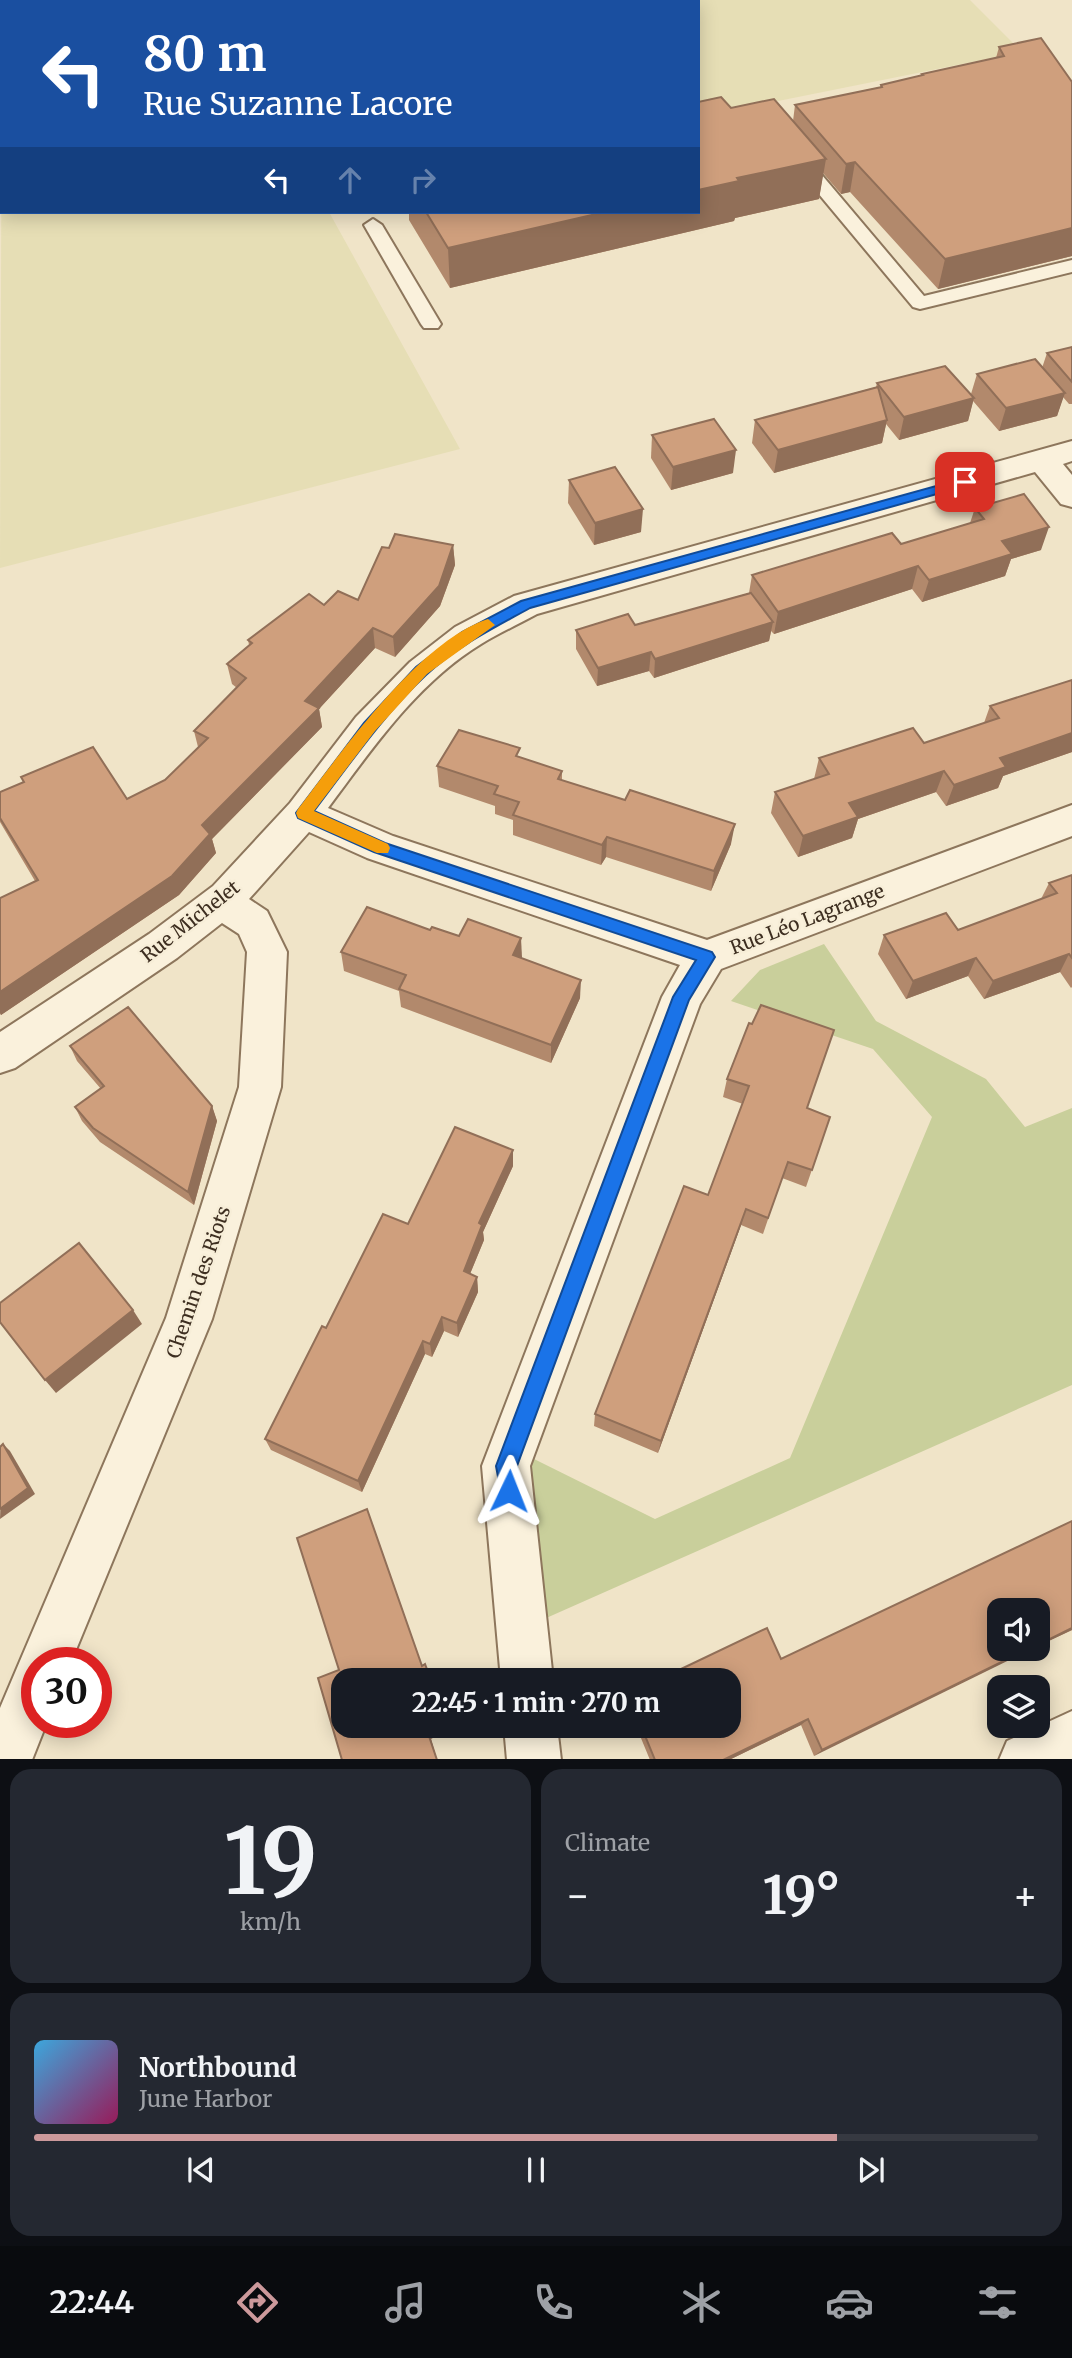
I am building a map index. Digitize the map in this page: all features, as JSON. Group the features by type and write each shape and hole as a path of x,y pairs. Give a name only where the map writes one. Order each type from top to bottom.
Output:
{"street":[{"path":"1057,456 1072,496"},
{"name":"Rue Michelet","path":"0,1055 163,946 221,901 303,813 369,727 422,671 467,636 526,605 1057,456"},
{"path":"303,813 380,847 706,957"},
{"name":"Rue Léo Lagrange","path":"526,1668 506,1466 682,997 706,957 1072,820"},
{"name":"Chemin des Riots","path":"52,1647 189,1319 260,1087 267,951 253,923 221,901"},
{"path":"5,1759 21,1721"},
{"path":"532,1738 534,1759"},
{"path":"1026,1759 1072,1738"}],"lane":[{"path":"787,145 920,303 1072,266"},
{"path":"373,225 431,324"}],"shaded area":[{"path":"700,0 970,0 1022,52 700,117"},
{"path":"1,214 330,214 460,449 0,568"}],"green space":[{"path":"824,944 876,1021 986,1079 1025,1127 1072,1108 1072,1385 544,1619 522,1490 530,1457 655,1519 790,1458 932,1117 873,1049 731,1001 760,970"}],"building":[{"path":"1041,38 1072,82 1072,228 945,259 855,162 846,164 795,105 882,87 881,85 922,74 1004,56 999,47"},
{"path":"721,97 731,108 774,99 826,159 737,178 739,181 700,190 700,102"},
{"path":"427,214 596,214 448,248"},
{"path":"1072,347 1072,382 1047,353"},
{"path":"1035,359 1065,393 1006,408 977,374"},
{"path":"945,366 974,398 904,417 877,383"},
{"path":"878,387 887,420 778,450 755,420"},
{"path":"714,419 736,450 673,467 652,435"},
{"path":"615,467 643,509 595,523 569,480"},
{"path":"1024,494 1049,527 1002,541 1012,554 929,580 918,566 778,612 752,575 892,533 901,544 984,519 975,508"},
{"path":"395,534 453,545 439,586 393,637 373,628 305,701 319,708 202,825 210,834 172,876 0,992 0,898 38,880 0,818 0,792 24,782 21,777 93,747 127,799 165,780 208,738 194,731 246,678 227,664 252,643 248,640 309,594 324,605 338,591 358,600 382,547 389,548"},
{"path":"751,593 773,622 655,659 651,652 598,668 576,630 628,614 635,625"},
{"path":"1072,680 1072,733 1000,758 1006,767 954,785 944,771 849,803 858,817 803,836 775,792 829,774 819,758 913,728 924,743 999,718 990,706"},
{"path":"459,730 520,748 516,756 562,771 558,779 625,800 630,790 735,824 714,871 607,837 602,845 513,815 519,802 494,794 498,786 437,766"},
{"path":"1072,875 1072,958 1069,954 993,981 976,958 913,981 884,935 946,913 958,930 1057,893 1049,883"},
{"path":"367,907 430,930 432,927 459,936 468,919 521,938 513,955 581,980 551,1045 399,989 406,975 341,952"},
{"path":"761,1005 834,1030 807,1108 830,1117 812,1170 788,1162 768,1218 746,1209 661,1441 595,1414 684,1186 708,1195 749,1086 727,1079 749,1023 752,1024"},
{"path":"128,1007 212,1106 188,1192 93,1128 75,1107 104,1086 70,1046"},
{"path":"455,1127 513,1150 479,1223 482,1225 464,1271 477,1277 457,1323 442,1317 430,1344 423,1341 358,1481 265,1439 322,1326 326,1328 383,1214 408,1224"},
{"path":"79,1243 133,1310 45,1380 0,1322 0,1303"},
{"path":"3,1444 28,1488 0,1509 0,1447"},
{"path":"367,1509 422,1666 425,1664 426,1668 338,1668 297,1538"},
{"path":"1072,1521 1072,1628 1050,1639 1050,1598 987,1598 987,1661 1003,1661 822,1750 808,1719 725,1759 655,1759 646,1738 741,1738 741,1668 683,1668 767,1628 781,1659"},
{"path":"331,1673 331,1722 318,1678"},
{"path":"336,1738 430,1738 437,1759 342,1759"}],"slow traffic":[{"path":"382,848 303,813 369,727 422,671 467,636 488,625"}],"route":[{"path":"509,1491 506,1466 682,997 706,957 380,847 303,813 369,727 422,671 467,636 526,605 965,482"}]}
